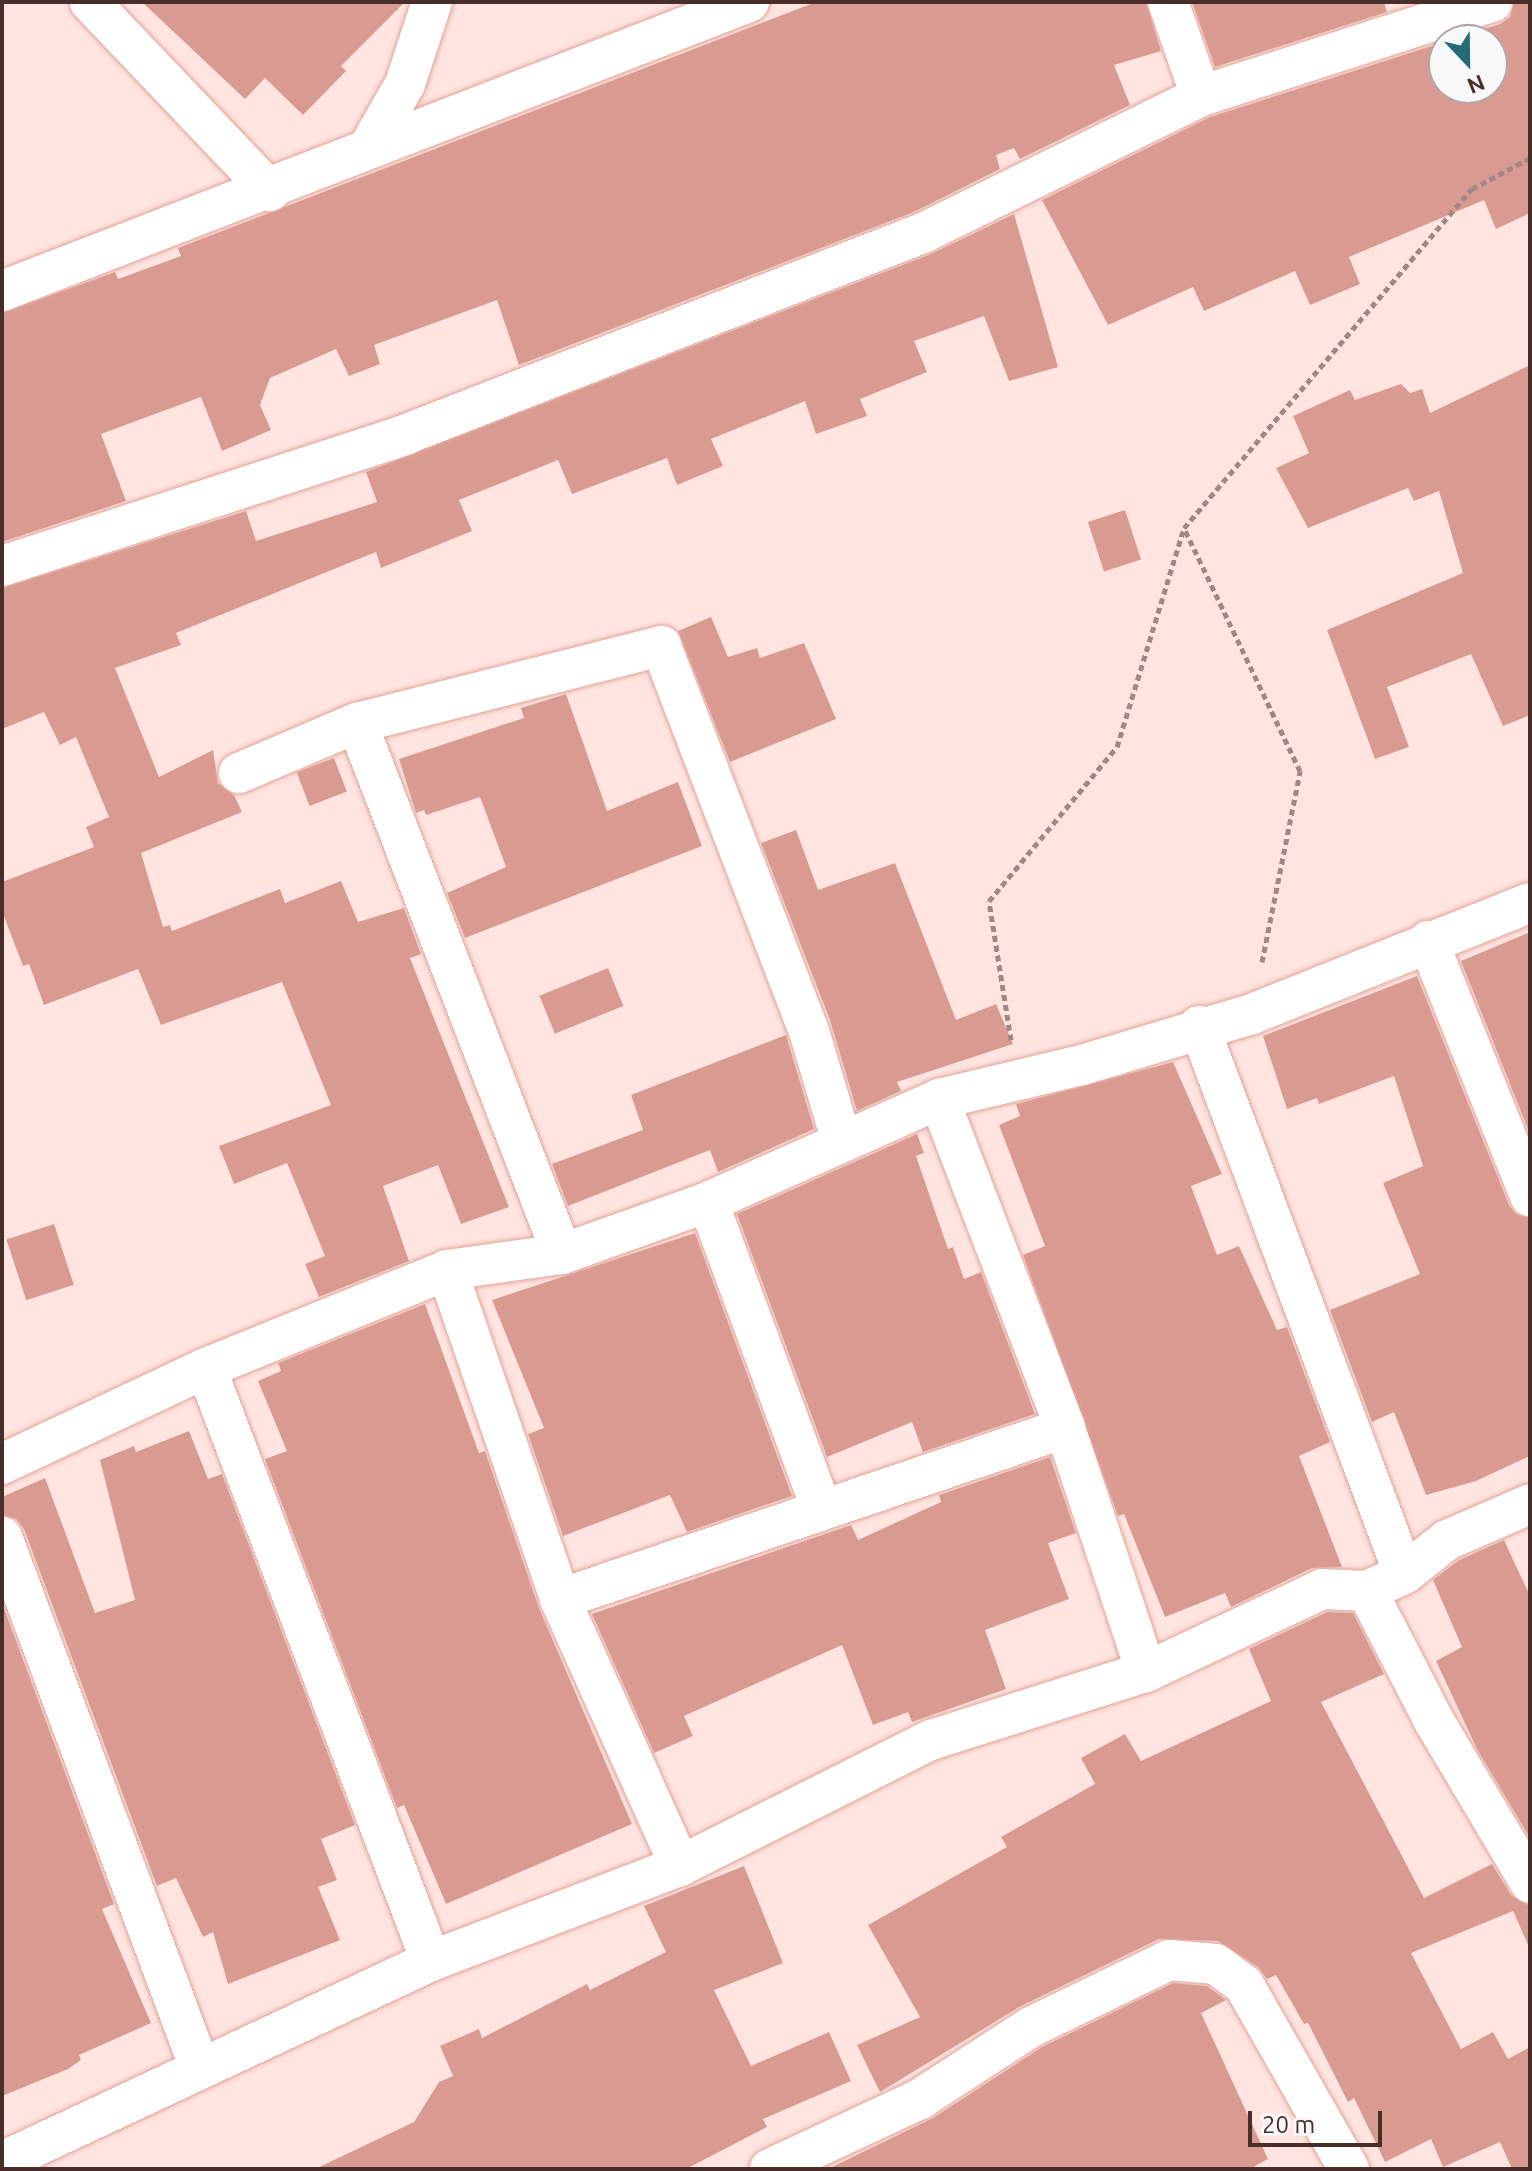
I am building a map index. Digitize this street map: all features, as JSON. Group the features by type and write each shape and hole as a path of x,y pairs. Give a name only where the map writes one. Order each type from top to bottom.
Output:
{"street":[{"path":"90,2 270,191"},
{"path":"369,147 405,84 432,2"},
{"path":"2,291 270,191 369,147 749,2"},
{"path":"1168,2 1201,96"},
{"path":"2,566 404,435 923,233 1201,96 1492,2"},
{"path":"239,773 357,723 661,646 808,1028 842,1142"},
{"path":"357,723 562,1254"},
{"path":"2,1464 206,1368 447,1270 562,1254 708,1202 939,1099 1082,1065 1199,1026 1252,1014 1428,941 1530,903"},
{"path":"1428,941 1530,1196"},
{"path":"1199,1026 1404,1574"},
{"path":"939,1099 1065,1428 1146,1672"},
{"path":"708,1202 822,1510"},
{"path":"447,1270 560,1599 680,1866"},
{"path":"206,1368 431,1961"},
{"path":"560,1599 1065,1428"},
{"path":"2,2162 199,2066 431,1961 680,1866 931,1740 1146,1672 1322,1589 1367,1591 1404,1574 1447,1540 1530,1504"},
{"path":"2,1537 199,2066"},
{"path":"1367,1591 1434,1721 1530,1883"},
{"path":"770,2169 920,2099 1031,2027 1169,1960 1216,1964 1244,1985 1349,2169"}],"path":[{"path":"1014,1058 989,901 1117,747 1184,528 1472,189 1530,158"},
{"path":"1184,528 1300,771 1252,1014"}],"building":[{"path":"142,2 405,2 341,66 346,71 303,115 265,78 245,99"},
{"path":"816,2 1146,2 1161,51 1114,65 1130,105 1020,159 1014,148 996,155 1000,169 914,212 519,365 497,300 374,345 380,364 349,376 336,349 270,378 260,405 271,430 222,451 201,397 101,434 126,501 2,542 2,313 115,272 118,279 181,256 178,248"},
{"path":"1192,2 1384,2 1387,12 1215,67"},
{"path":"1514,2 1530,2 1530,213 1496,229 1484,200 1349,257 1360,284 1310,305 1295,271 1204,311 1193,287 1108,325 1042,200 1210,117 1428,47 1428,104 1508,104 1508,24 1500,24 1510,17"},
{"path":"1014,214 1058,367 1009,381 984,316 914,341 927,372 860,399 867,416 816,434 805,401 711,439 723,466 677,485 667,458 572,494 558,460 459,500 472,531 381,568 376,552 176,633 181,645 115,668 159,777 213,750 218,783 234,795 242,812 141,853 163,927 170,925 172,931 280,889 285,903 341,881 358,922 404,908 421,954 410,958 509,1207 461,1224 438,1165 383,1186 409,1261 319,1297 305,1264 325,1256 287,1163 234,1184 219,1146 331,1105 282,982 161,1025 138,969 44,1005 29,964 23,966 2,911 2,882 94,847 86,827 109,817 76,737 60,745 44,712 2,729 2,588 246,511 256,541 377,502 366,472 931,254"},
{"path":"1530,365 1530,715 1503,726 1471,654 1387,687 1409,747 1375,759 1327,630 1463,573 1439,491 1414,501 1408,488 1308,528 1276,468 1309,453 1293,416 1350,390 1355,400 1401,384 1410,393 1422,389 1430,413"},
{"path":"1125,510 1141,559 1104,572 1088,522"},
{"path":"711,617 728,657 757,648 760,658 804,643 836,719 730,762 678,631"},
{"path":"566,694 607,811 678,782 702,846 465,938 447,893 506,867 480,797 426,815 424,810 416,813 399,759 524,718 521,708"},
{"path":"334,758 347,792 310,806 297,772"},
{"path":"796,830 818,890 895,863 956,1020 996,1004 1013,1044 897,1082 901,1091 857,1111 830,1020 761,843"},
{"path":"1530,932 1530,1134 1461,961"},
{"path":"608,968 623,1006 555,1034 539,996"},
{"path":"1417,976 1509,1205 1516,1214 1530,1218 1530,1456 1476,1481 1426,1495 1394,1412 1372,1422 1330,1310 1420,1274 1383,1183 1423,1166 1394,1076 1319,1104 1317,1098 1287,1109 1263,1036"},
{"path":"786,1035 814,1129 718,1172 710,1150 568,1206 552,1164 643,1130 631,1095"},
{"path":"1173,1062 1222,1174 1191,1186 1217,1255 1239,1246 1277,1330 1287,1327 1330,1442 1299,1456 1342,1567 1312,1568 1231,1607 1225,1593 1165,1617 1124,1514 1118,1516 1023,1255 1045,1246 999,1125 1020,1116 1016,1104"},
{"path":"917,1134 924,1153 916,1156 948,1249 953,1247 964,1279 981,1272 1035,1414 923,1452 912,1422 827,1457 737,1214"},
{"path":"54,1224 74,1285 26,1300 6,1239"},
{"path":"695,1233 792,1496 687,1532 670,1495 563,1536 528,1434 544,1428 492,1300"},
{"path":"425,1304 479,1453 485,1451 539,1608 632,1824 446,1904 404,1805 397,1808 265,1459 287,1451 258,1381 281,1371 278,1363"},
{"path":"189,1431 208,1479 222,1474 355,1825 321,1839 337,1880 318,1887 340,1940 228,1984 213,1932 203,1937 176,1878 157,1886 24,1529 16,1519 2,1515 2,1497 45,1478 95,1613 135,1600 100,1460 134,1446 136,1452"},
{"path":"1050,1457 1076,1533 1048,1543 1069,1599 985,1630 1006,1689 912,1722 908,1712 873,1725 842,1645 684,1716 693,1736 654,1753 592,1614 851,1525 858,1540 941,1502 939,1495"},
{"path":"1504,1540 1530,1596 1530,1838 1477,1749 1436,1661 1462,1647 1433,1580 1459,1560"},
{"path":"2,1603 114,1904 102,1909 151,2023 79,2055 81,2060 68,2069 2,2096"},
{"path":"1327,1612 1353,1613 1384,1674 1321,1702 1424,1898 1492,1864 1511,1895 1530,1906 1530,1949 1513,1911 1411,1953 1461,2049 1493,2032 1508,2059 1530,2047 1530,2169 1512,2169 1500,2142 1443,2167 1431,2139 1385,2162 1354,2098 1348,2102 1308,2023 1304,2024 1276,1975 1267,1979 1258,1967 1218,1941 1159,1939 1021,2006 880,2092 857,2045 920,2017 868,1925 1007,1847 1001,1837 1095,1784 1081,1758 1125,1734 1141,1761 1271,1701 1249,1649"},
{"path":"744,1866 783,1963 714,1990 751,2066 829,2032 851,2081 763,2119 767,2127 686,2169 315,2169 414,2122 439,2082 453,2076 440,2046 479,2029 482,2038 587,1984 590,1990 666,1952 644,1906"},
{"path":"1173,1983 1207,1986 1226,2000 1201,2013 1268,2159 1250,2169 828,2169 933,2118 1042,2047"}]}
